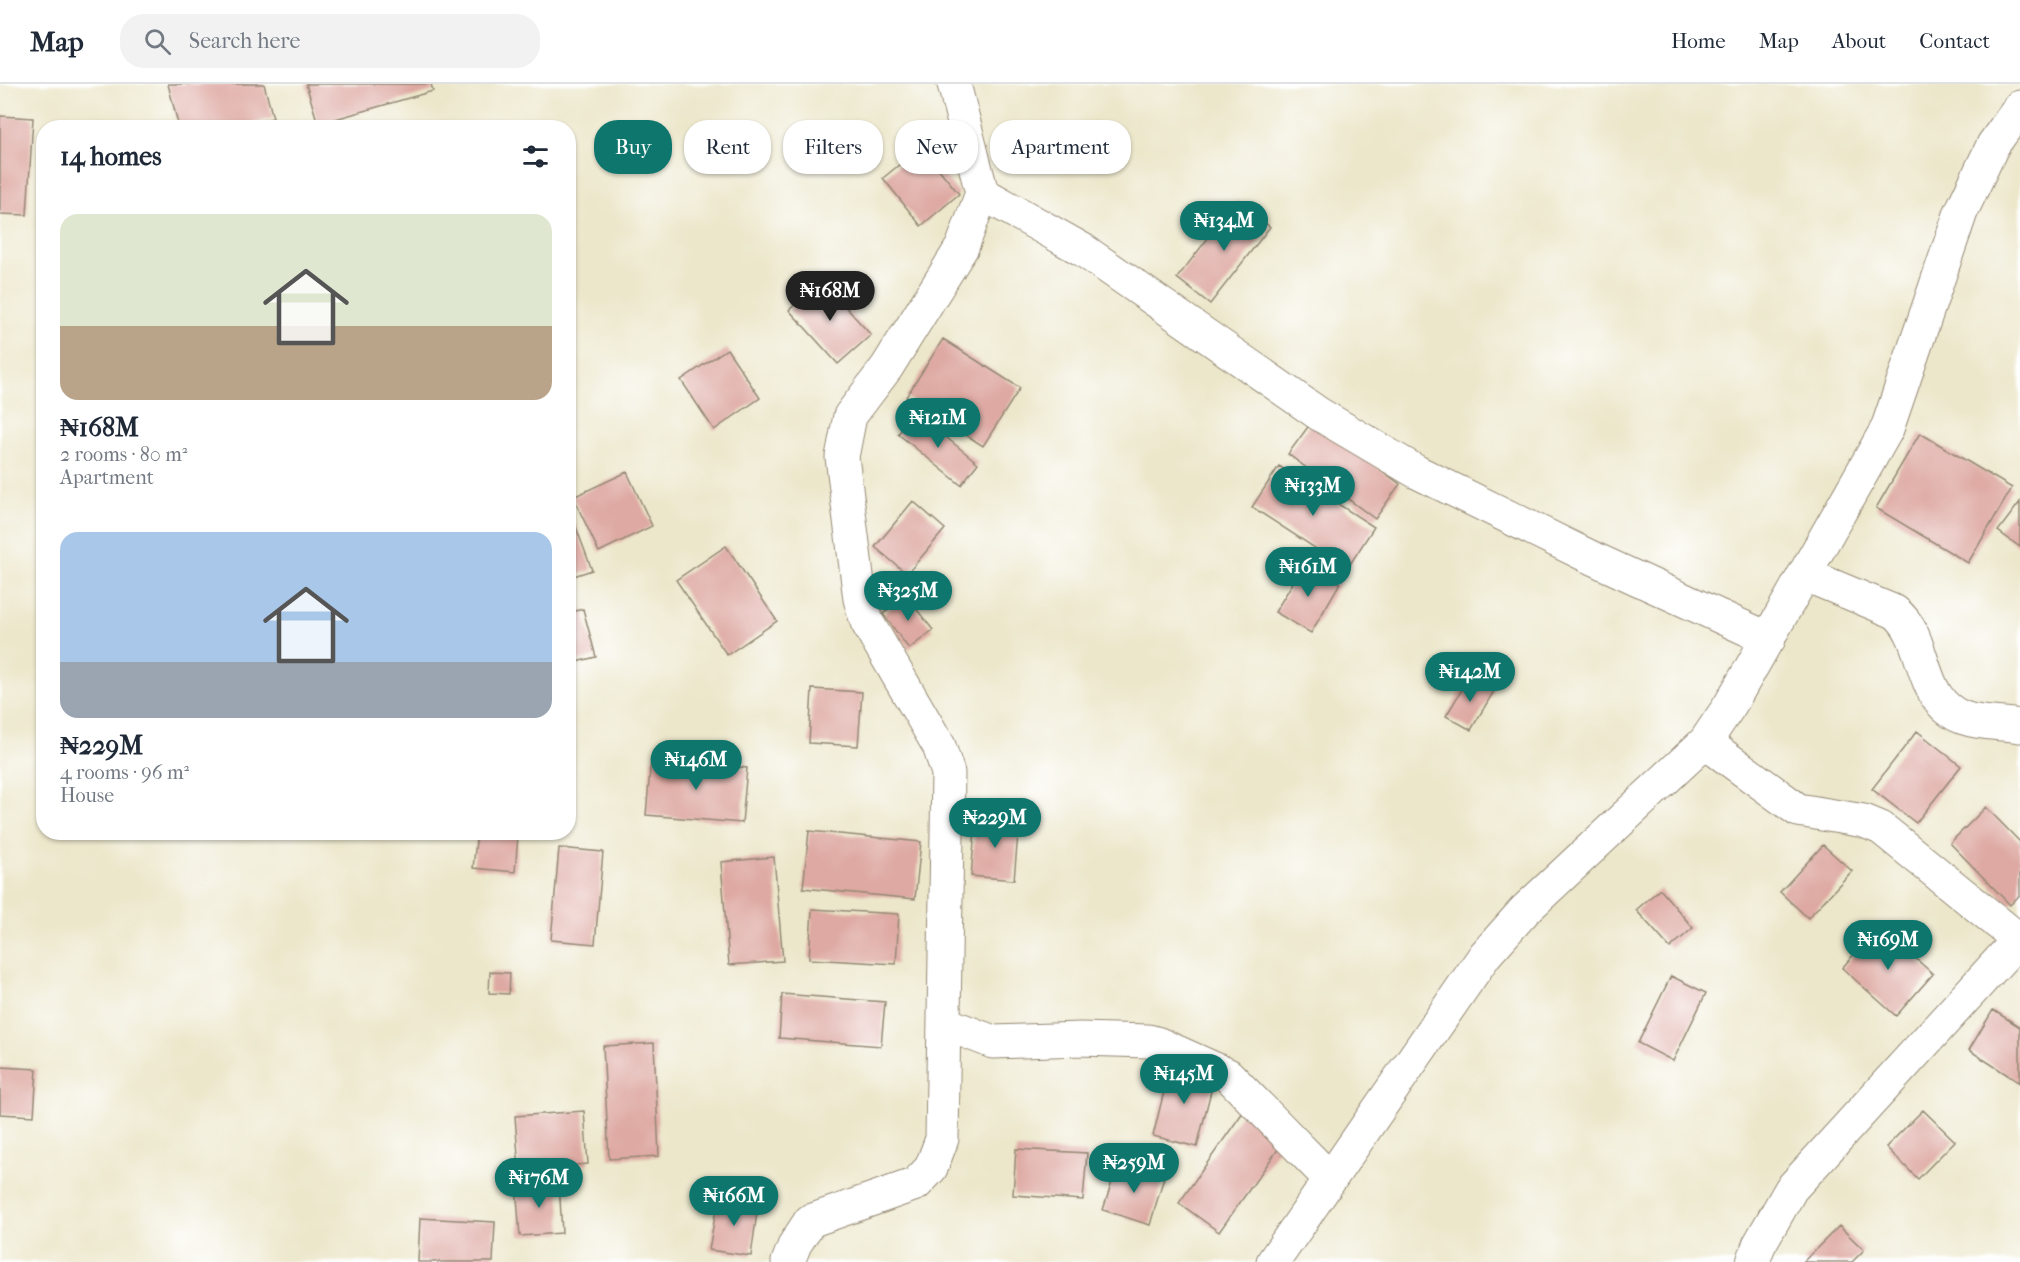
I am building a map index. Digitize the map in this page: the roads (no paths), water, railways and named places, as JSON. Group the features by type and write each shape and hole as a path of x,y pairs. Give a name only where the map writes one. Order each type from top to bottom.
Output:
{"street":[{"path":"788,1262 795,1244 810,1221 916,1184 931,1168 942,1139 948,773 939,746 865,614 860,599 842,457 850,416 887,367 962,247 982,193 954,84"},
{"path":"1273,1262 1485,955 1525,910 1705,742 1769,639 1887,429 1961,212 1993,145 2020,107"},
{"path":"982,193 1083,250 1319,414 1417,472 1588,556 1769,639"},
{"path":"1806,575 1895,612 1907,622 1931,689 1948,708 1964,718 2020,726"},
{"path":"1705,742 1798,810 1864,821 1881,828 2019,938 1791,1189 1759,1245 1753,1262"},
{"path":"944,1023 993,1042 1080,1040 1148,1041 1159,1044 1228,1075 1330,1179"}]}
